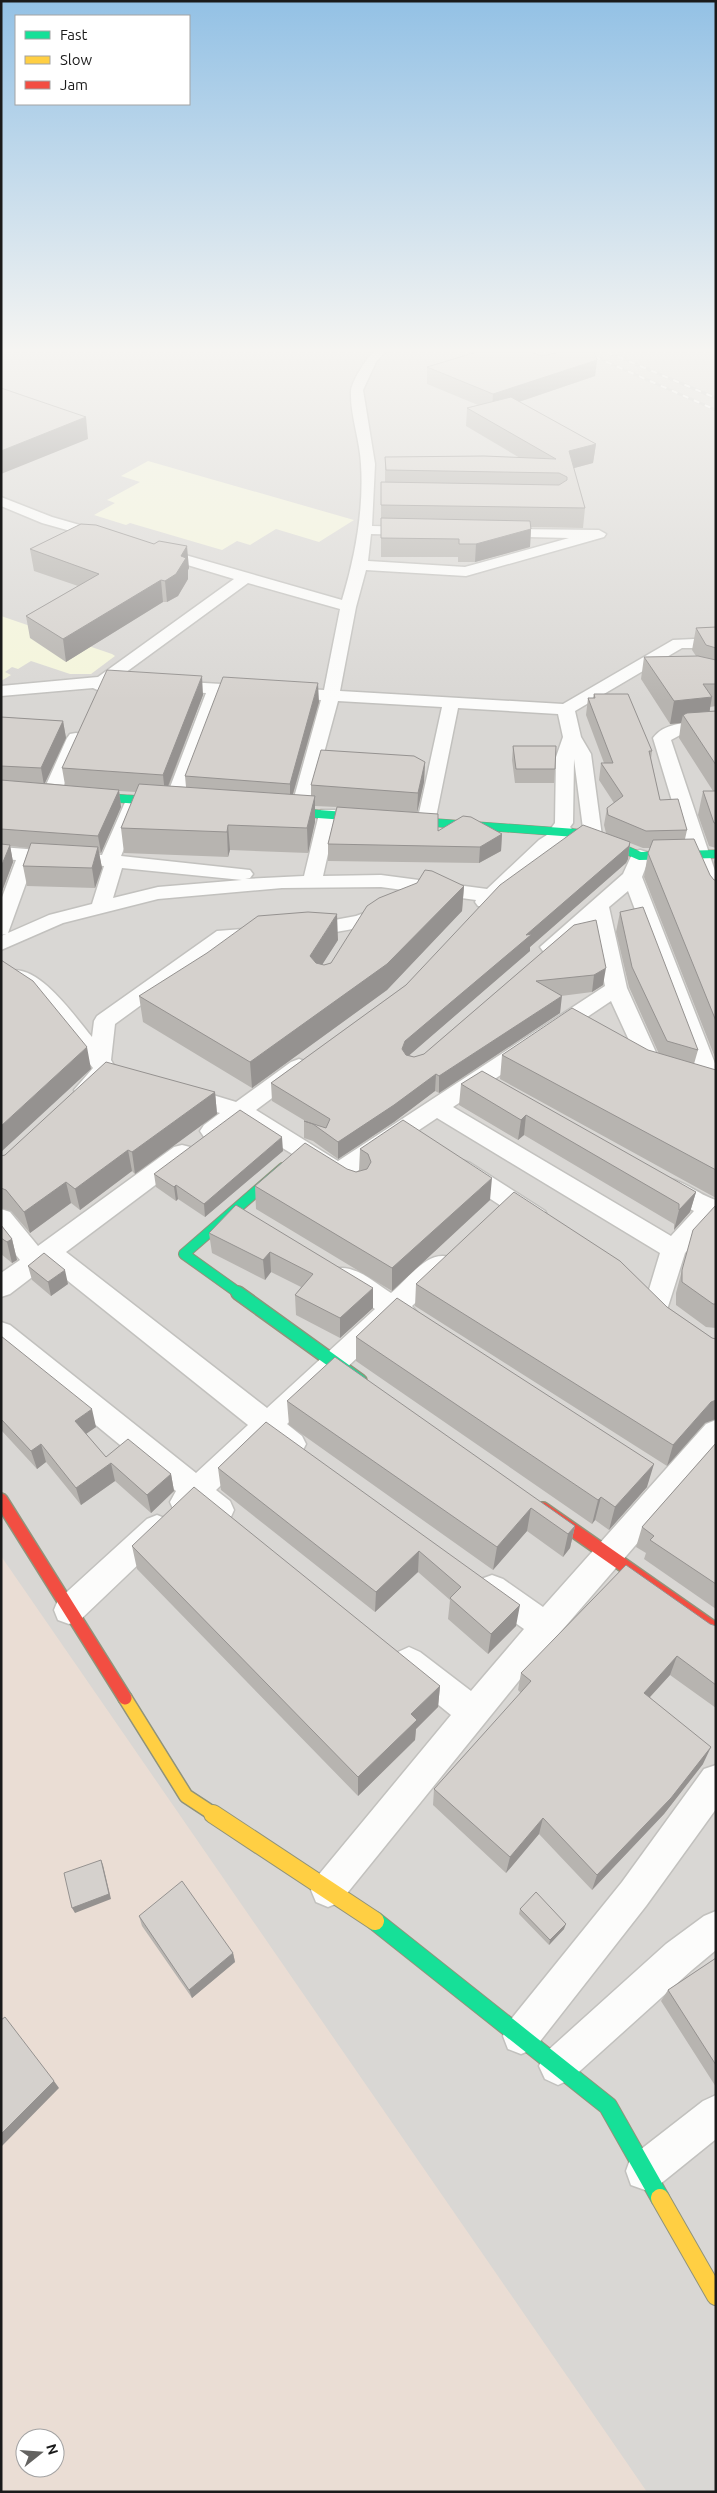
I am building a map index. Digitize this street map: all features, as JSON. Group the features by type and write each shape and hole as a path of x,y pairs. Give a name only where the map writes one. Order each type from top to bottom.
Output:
{"street":[{"path":"299,812 331,695 348,606 360,566 365,530 373,495 373,468"},
{"path":"1,501 47,520 121,541"},
{"path":"365,530 433,531"},
{"path":"360,566 466,572 599,534 482,532"},
{"path":"139,547 348,606"},
{"path":"94,699 102,682 246,577"},
{"path":"1,692 102,682 217,687 566,709 682,650 716,643"},
{"path":"83,725 56,794 178,803 217,687"},
{"path":"426,822 451,702"},
{"path":"566,709 572,737 582,754 593,836"},
{"path":"716,727 681,728 670,731 662,738 663,747 707,854 716,898"},
{"path":"470,918 546,844 562,832 564,823 565,757 572,737"},
{"path":"101,906 112,861 135,800"},
{"path":"270,810 562,832 593,836 640,856 707,854"},
{"path":"312,882 328,814"},
{"path":"1,853 112,861 248,875 282,882"},
{"path":"1,929 27,855"},
{"path":"532,963 632,877 640,856"},
{"path":"618,1049 669,1073 712,1085 632,877"},
{"path":"1,944 56,919 158,893 282,882 382,881 491,896"},
{"path":"71,1104 106,1071 100,1061 105,1021 177,967 224,935 298,932 361,921 408,903 417,886"},
{"path":"599,905 616,988 669,1073"},
{"path":"347,944 361,921"},
{"path":"2,966 47,996 109,1073 128,1078"},
{"path":"165,1089 240,1111 297,1156 348,1178 402,1130 436,1107 488,1084 577,1025 616,988"},
{"path":"1,1287 318,1053"},
{"path":"436,1107 674,1249"},
{"path":"402,1130 559,1232"},
{"path":"297,1156 184,1254 366,1386"},
{"path":"638,1286 665,1313 674,1249 713,1209 699,1204 648,1176"},
{"path":"488,1220 509,1200"},
{"path":"234,1209 260,1225"},
{"path":"1,1218 42,1257 315,1460"},
{"path":"69,1610 459,1247"},
{"path":"318,1261 428,1329"},
{"path":"1,1332 242,1528"},
{"path":"328,1890 474,1713 609,1554 661,1480 716,1432"},
{"path":"1,1500 186,1796 386,1929 608,2106 645,2171 712,2278"},
{"path":"536,1504 716,1630"},
{"path":"474,1576 546,1628"},
{"path":"389,1645 474,1713"},
{"path":"521,2036 634,1894 716,1782"},
{"path":"558,2066 679,1958 716,1928"},
{"path":"645,2171 716,2114"}],"shaded area":[{"path":"1,468 716,468 716,2492 448,2492 1,1788"},
{"path":"135,468 174,468 354,520 319,542 276,529 250,545 237,541 222,550 130,523 126,525 94,515 115,503 107,500 140,482 121,476"},
{"path":"1,616 115,656 91,674 70,674 31,661 18,669 12,667 5,672 11,675 1,681"},
{"path":"1,1556 647,2492 1,2492"}],"building":[{"path":"386,468 574,468 585,508 381,505 381,482 559,485 567,480 567,477 559,473 386,470"},
{"path":"381,518 530,521 531,529 476,544 459,544 459,539 381,538"},
{"path":"81,524 96,525 154,544 159,541 187,546 181,556 186,558 176,574 165,581 161,580 63,639 26,616 99,574 30,549"},
{"path":"716,627 716,648 706,645 696,628"},
{"path":"698,656 716,660 716,684 703,684 712,697 674,701 644,657"},
{"path":"107,670 202,676 163,775 62,768"},
{"path":"223,677 318,683 290,784 185,776"},
{"path":"594,694 628,694 652,751 649,751 660,800 678,799 687,830 646,831 608,815 607,808 623,796 601,763 613,763 588,698 595,698"},
{"path":"716,711 716,765 683,715 687,713"},
{"path":"1,717 63,721 41,768 1,766"},
{"path":"513,746 556,746 555,769 516,769"},
{"path":"321,750 414,756 425,762 418,793 311,785"},
{"path":"1,780 119,790 98,836 1,829"},
{"path":"139,784 315,796 307,828 228,825 227,832 121,828"},
{"path":"703,791 716,791 716,823 714,823"},
{"path":"337,807 438,814 438,831 463,816 471,817 502,834 480,847 328,844"},
{"path":"583,825 630,842 629,846 526,935 532,934 405,1041 402,1049 406,1055 414,1057 424,1054 574,925 596,920 606,968 594,975 536,981 562,996 439,1076 436,1074 394,1105 338,1142 313,1124 304,1121 326,1128 330,1119 271,1083 406,985 500,885"},
{"path":"694,839 710,875 716,880 716,1021 648,853 653,840"},
{"path":"31,843 98,847 92,868 23,866"},
{"path":"1,844 10,845 1,867"},
{"path":"425,870 432,871 464,886 387,964 250,1062 139,996 207,953 258,916 308,912 337,914 310,956 316,963 324,965 331,963 367,906 379,898 417,883"},
{"path":"643,907 698,1050 667,1041 632,967 620,912"},
{"path":"1,960 33,981 87,1047 1,1126"},
{"path":"572,1008 648,1050 716,1070 716,1170 502,1055"},
{"path":"106,1062 215,1092 132,1152 128,1150 75,1189 66,1182 24,1212 6,1190 1,1188 1,1156 5,1155"},
{"path":"482,1071 696,1192 679,1210 679,1204 526,1115 521,1120 461,1084"},
{"path":"240,1110 282,1137 204,1204 176,1185 174,1187 154,1174"},
{"path":"403,1120 492,1178 392,1268 255,1186 305,1143 347,1169 356,1172 367,1169 371,1162 368,1154 360,1149"},
{"path":"514,1192 620,1261 667,1307 716,1339 716,1400 711,1402 673,1445 416,1284"},
{"path":"236,1205 373,1288 340,1318 295,1295 313,1274 270,1252 263,1260 209,1233"},
{"path":"716,1205 716,1304 713,1304 682,1282 682,1270 693,1230"},
{"path":"1,1225 12,1239 7,1242 1,1238"},
{"path":"44,1253 65,1270 48,1282 28,1266"},
{"path":"397,1298 654,1464 615,1507 601,1497 598,1500 356,1337"},
{"path":"1,1336 92,1409 75,1421 106,1457 128,1439 171,1474 147,1495 111,1463 76,1488 41,1444 31,1451 1,1419"},
{"path":"335,1357 575,1526 568,1534 531,1508 497,1547 287,1401"},
{"path":"266,1422 520,1605 491,1634 450,1598 461,1587 419,1551 376,1592 218,1468"},
{"path":"716,1443 716,1584 650,1540 654,1536 642,1527"},
{"path":"194,1487 440,1686 411,1714 417,1720 358,1777 132,1546"},
{"path":"626,1565 710,1624 716,1626 716,1685 677,1656 644,1693 711,1747 671,1798 597,1875 543,1818 510,1857 434,1789 531,1681 521,1673"},
{"path":"101,1860 109,1894 72,1908 64,1873"},
{"path":"182,1881 233,1953 189,1990 139,1916"},
{"path":"536,1892 566,1924 550,1940 520,1909"},
{"path":"716,1958 716,2065 668,1990"},
{"path":"5,2017 54,2081 1,2134 1,2020"}],"traffic: fast":[{"path":"83,796 170,802"},
{"path":"278,811 589,834 640,856 716,854"},
{"path":"283,1168 184,1254 360,1381"},
{"path":"375,1921 608,2106 660,2198"}],"traffic: slow":[{"path":"125,1698 186,1796 375,1921"},
{"path":"660,2198 716,2296"}],"traffic: jam":[{"path":"1,1500 125,1698"},
{"path":"543,1509 716,1630"}]}
